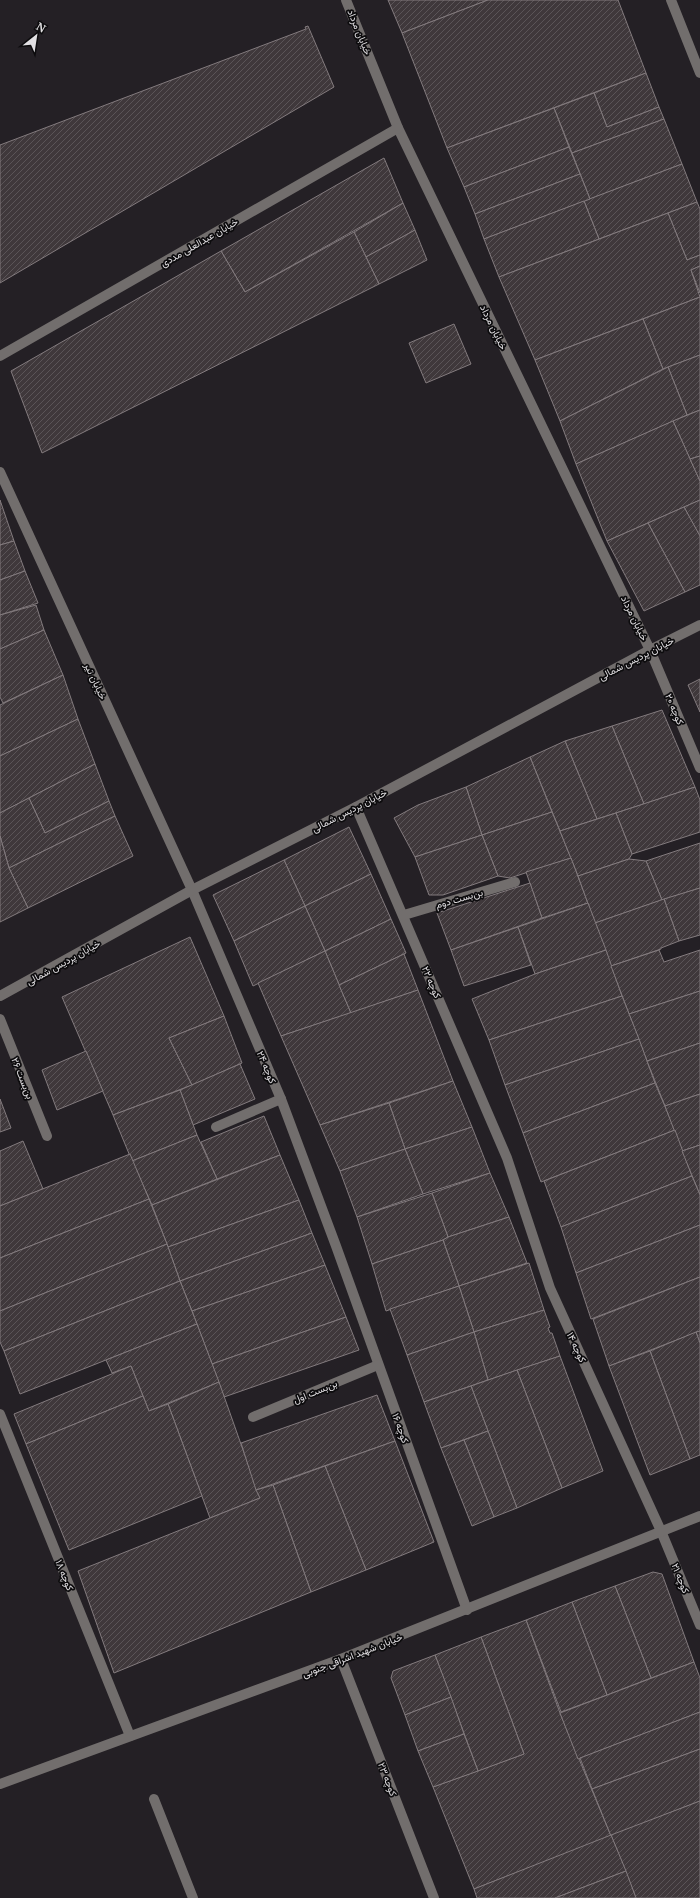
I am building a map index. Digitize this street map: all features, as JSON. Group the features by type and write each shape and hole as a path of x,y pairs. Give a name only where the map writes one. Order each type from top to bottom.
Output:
{"street":[{"name":"خیابان مرداد","path":"346,0 398,128 650,650"},
{"path":"671,0 700,73"},
{"name":"خیابان عبدالعلی مددی","path":"0,356 398,128"},
{"name":"خیابان تیر","path":"0,472 192,890"},
{"name":"خیابان پردیس شمالی","path":"0,996 192,890 356,807 650,650 700,625"},
{"name":"کوچه ۲۰","path":"650,650 700,768"},
{"name":"کوچه ۲۲","path":"356,807 404,915 507,1158"},
{"name":"بن‌بست دوم","path":"404,915 515,882"},
{"name":"کوچه ۲۴","path":"192,890 280,1099 336,1246"},
{"name":"بن‌بست ۲۶","path":"0,1019 46,1136"},
{"path":"216,1127 280,1099"},
{"name":"کوچه ۱۴","path":"507,1158 550,1288 661,1530"},
{"name":"کوچه ۱۶","path":"336,1246 468,1610"},
{"name":"بن‌بست اول","path":"253,1417 378,1365"},
{"name":"کوچه ۱۸","path":"0,1414 130,1736"},
{"name":"خیابان شهید اشراقی جنوبی","path":"0,1784 341,1660 468,1610 661,1530 700,1516"},
{"name":"کوچه ۲۱","path":"661,1530 700,1625"},
{"name":"کوچه ۲۳","path":"341,1660 434,1898"},
{"path":"154,1799 193,1898"}],"building":[{"path":"388,0 488,0 402,33"},
{"path":"488,0 618,0 646,73 447,148 402,33"},
{"path":"308,26 334,87 0,283 0,145 306,29 305,27"},
{"path":"646,73 659,107 607,127 594,93"},
{"path":"594,93 607,127 659,107 664,119 572,153 554,108"},
{"path":"554,108 569,147 464,187 447,148"},
{"path":"664,119 682,164 590,199 572,153"},
{"path":"569,147 580,174 475,214 464,187"},
{"path":"384,158 403,203 245,292 221,251"},
{"path":"682,164 697,202 599,239 584,201"},
{"path":"580,174 590,199 484,239 475,214"},
{"path":"584,201 599,239 499,277 484,239"},
{"path":"697,202 700,209 700,255 687,260 668,213"},
{"path":"403,203 415,230 366,257 354,232"},
{"path":"668,213 687,260 700,255 700,266 691,270 700,297 535,360 499,277"},
{"path":"415,230 427,260 379,284 366,257"},
{"path":"354,232 379,284 42,453 11,371 221,251 245,292"},
{"path":"700,266 700,293 691,270"},
{"path":"700,297 700,355 663,369 643,319"},
{"path":"643,319 663,369 560,421 535,360"},
{"path":"454,324 471,364 426,383 409,343"},
{"path":"700,355 700,410 687,415 668,367"},
{"path":"668,367 687,415 576,464 560,421"},
{"path":"700,410 700,456 690,459 673,421"},
{"path":"673,421 700,481 700,500 607,541 576,464"},
{"path":"700,456 700,481 690,459"},
{"path":"0,500 14,541 0,545"},
{"path":"700,500 700,537 684,507"},
{"path":"684,507 700,536 700,585 685,592 648,523"},
{"path":"648,523 685,592 644,611 607,541"},
{"path":"14,541 25,571 0,580 0,545"},
{"path":"25,571 38,603 0,615 0,580"},
{"path":"36,605 44,630 0,649 0,615"},
{"path":"44,630 63,675 3,703 0,697 0,649"},
{"path":"63,675 78,719 0,756 0,705"},
{"path":"700,679 700,712 688,685"},
{"path":"662,710 695,787 644,804 612,726"},
{"path":"78,719 95,764 0,813 0,756"},
{"path":"612,726 644,804 597,819 565,741"},
{"path":"565,741 597,819 560,831 530,757"},
{"path":"530,757 552,812 482,835 466,787"},
{"path":"95,764 109,801 45,833 29,798"},
{"path":"466,787 482,835 415,857 394,818 418,805"},
{"path":"695,787 700,800 700,832 632,854 616,813"},
{"path":"29,798 45,833 109,801 115,816 9,868 0,836 0,813"},
{"path":"552,812 571,858 510,878 498,876 482,835"},
{"path":"616,813 632,854 629,859 578,876 560,831"},
{"path":"115,816 133,856 28,908 9,868"},
{"path":"349,827 371,874 305,906 284,860"},
{"path":"482,835 498,876 443,895 429,895 415,857"},
{"path":"0,836 9,868 28,908 0,922"},
{"path":"700,843 700,888 662,900 646,861"},
{"path":"571,858 588,903 542,918 526,872"},
{"path":"629,859 646,861 662,900 595,923 578,876"},
{"path":"284,860 305,906 234,941 213,895"},
{"path":"371,874 391,919 325,951 305,906"},
{"path":"530,883 542,918 451,950 437,913"},
{"path":"700,888 700,935 679,941 664,899"},
{"path":"664,899 679,941 661,949 611,966 595,923"},
{"path":"588,903 606,950 535,974 518,927"},
{"path":"305,906 325,951 253,986 234,941"},
{"path":"391,919 406,953 339,985 325,951"},
{"path":"518,927 531,965 464,986 451,950"},
{"path":"190,937 224,1016 169,1038 192,1085 113,1115 62,997"},
{"path":"606,950 622,996 489,1040 472,999 535,974"},
{"path":"659,950 664,962 700,950 700,991 629,1014 611,966"},
{"path":"325,951 351,1013 281,1036 258,983"},
{"path":"404,954 418,990 351,1013 339,985"},
{"path":"418,990 453,1081 320,1125 281,1036"},
{"path":"700,991 700,1043 647,1061 629,1014"},
{"path":"622,996 639,1039 505,1085 489,1040"},
{"path":"224,1016 242,1063 192,1085 169,1038"},
{"path":"639,1039 655,1083 523,1133 505,1085"},
{"path":"700,1043 700,1094 665,1106 647,1061"},
{"path":"86,1051 103,1091 57,1110 42,1070"},
{"path":"240,1064 255,1099 193,1125 180,1090"},
{"path":"453,1081 472,1127 405,1149 389,1103"},
{"path":"655,1083 675,1130 541,1182 523,1133"},
{"path":"180,1090 197,1135 132,1161 113,1115"},
{"path":"700,1094 700,1145 682,1151 665,1106"},
{"path":"0,1099 11,1128 0,1132"},
{"path":"389,1103 405,1149 340,1171 320,1125"},
{"path":"264,1116 280,1155 217,1179 201,1142"},
{"path":"472,1127 490,1173 423,1194 405,1149"},
{"path":"675,1130 692,1176 561,1227 544,1181"},
{"path":"197,1135 217,1179 152,1205 132,1161"},
{"path":"23,1141 43,1189 0,1206 0,1151"},
{"path":"700,1145 700,1195 682,1151"},
{"path":"405,1149 423,1194 357,1217 340,1171"},
{"path":"130,1154 149,1199 0,1258 0,1206"},
{"path":"280,1155 299,1200 168,1247 152,1205"},
{"path":"490,1173 509,1217 448,1237 432,1193"},
{"path":"692,1176 700,1195 700,1225 576,1273 561,1227"},
{"path":"432,1193 448,1237 372,1264 357,1217"},
{"path":"149,1199 167,1244 0,1311 0,1258"},
{"path":"299,1200 312,1233 180,1281 168,1247"},
{"path":"509,1217 527,1263 459,1286 443,1240"},
{"path":"700,1225 700,1277 591,1319 576,1273"},
{"path":"312,1233 325,1265 192,1311 180,1281"},
{"path":"443,1240 459,1286 386,1311 372,1264"},
{"path":"167,1244 180,1281 4,1351 0,1342 0,1311"},
{"path":"529,1263 544,1310 474,1332 459,1286"},
{"path":"325,1265 346,1317 212,1364 192,1311"},
{"path":"700,1277 700,1331 609,1366 593,1319"},
{"path":"180,1281 197,1324 20,1394 4,1351"},
{"path":"459,1286 474,1332 407,1355 390,1309"},
{"path":"544,1310 550,1327 548,1328 550,1333 552,1333 560,1356 488,1380 474,1332"},
{"path":"346,1317 359,1350 224,1397 212,1364"},
{"path":"197,1324 219,1382 149,1411 131,1366 112,1373 106,1360"},
{"path":"700,1331 700,1343 696,1332"},
{"path":"474,1332 488,1380 424,1402 407,1355"},
{"path":"696,1332 700,1343 700,1455 690,1459 650,1351"},
{"path":"650,1351 690,1459 650,1475 609,1366"},
{"path":"560,1356 603,1471 562,1488 517,1370"},
{"path":"131,1366 143,1396 26,1444 14,1414"},
{"path":"517,1370 562,1488 517,1508 471,1386"},
{"path":"219,1382 260,1498 210,1518 168,1404"},
{"path":"471,1386 488,1431 441,1448 424,1402"},
{"path":"377,1395 395,1441 256,1490 241,1443"},
{"path":"143,1396 149,1411 168,1404 202,1496 69,1550 26,1444"},
{"path":"488,1431 517,1508 494,1517 464,1440"},
{"path":"464,1440 494,1517 472,1526 441,1448"},
{"path":"395,1441 434,1542 366,1570 325,1466"},
{"path":"325,1466 366,1570 311,1592 273,1485"},
{"path":"273,1485 311,1592 114,1673 78,1571 260,1498 256,1490"},
{"path":"653,1572 662,1574 694,1662 651,1678 615,1586"},
{"path":"615,1586 651,1678 607,1695 572,1602"},
{"path":"572,1602 607,1695 561,1712 526,1620"},
{"path":"526,1620 560,1713 611,1836 474,1889 433,1787 524,1754 481,1637"},
{"path":"481,1637 524,1754 478,1771 435,1655"},
{"path":"435,1655 451,1697 405,1715 391,1678 393,1671"},
{"path":"694,1662 700,1678 700,1712 578,1759 560,1713"},
{"path":"451,1697 464,1734 418,1751 405,1715"},
{"path":"700,1712 700,1749 592,1789 580,1758"},
{"path":"464,1734 478,1771 433,1787 418,1751"},
{"path":"700,1749 700,1801 611,1836 592,1789"},
{"path":"700,1801 700,1898 636,1898 611,1835"},
{"path":"611,1835 626,1871 555,1898 477,1898 474,1889"},
{"path":"626,1871 636,1898 555,1898"}]}
